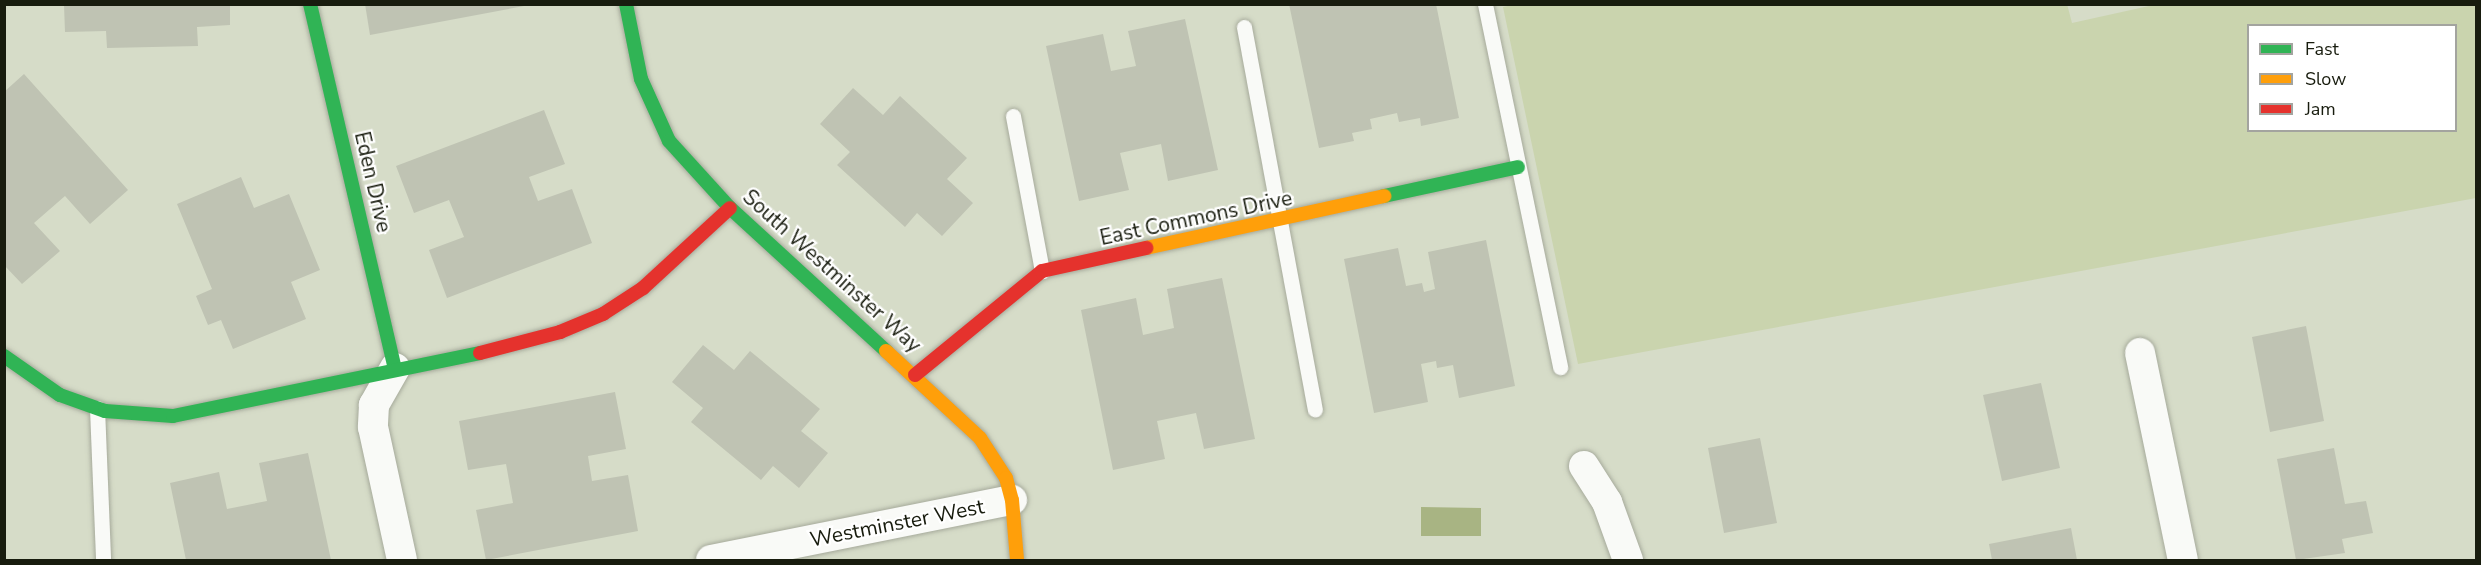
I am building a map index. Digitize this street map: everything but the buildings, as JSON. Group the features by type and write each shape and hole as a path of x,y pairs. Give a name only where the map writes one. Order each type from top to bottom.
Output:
{"street":[{"name":"Eden Drive","path":"310,4 395,368"},
{"name":"South Westminster Way","path":"626,4 640,79 655,116 688,165 730,208 915,375 980,438 1006,478 1012,500 1017,561"},
{"name":"East Commons Drive","path":"915,375 1042,271 1280,222 1518,167"},
{"path":"4,356 60,395 97,408 173,416 395,368 510,347 603,314 644,288 730,208"},
{"path":"2140,353 2183,561"},
{"path":"395,368 374,405 373,427 402,561"},
{"path":"1584,466 1607,502 1628,561"},
{"name":"Westminster West","path":"711,561 1012,500"}],"lane":[{"path":"1485,4 1560,367"},
{"path":"1244,27 1315,409"},
{"path":"1013,116 1042,271"},
{"path":"97,408 104,561"}],"shaded area":[{"path":"1517,4 2067,4 2072,23 2158,4 2476,5 2476,198 1578,364 1503,7"},
{"path":"1421,507 1481,508 1481,536 1421,536"}],"traffic: fast":[{"path":"310,4 395,368"},
{"path":"626,4 641,79 669,141 730,208 886,351"},
{"path":"1384,196 1518,167"},
{"path":"4,356 60,395 105,411 173,416 480,353"}],"traffic: slow":[{"path":"1146,248 1384,196"},
{"path":"886,351 980,438 1006,478 1012,500 1017,560"}],"traffic: jam":[{"path":"480,353 560,332 603,314 643,288 730,208"},
{"path":"915,375 1042,271 1146,248"}]}
